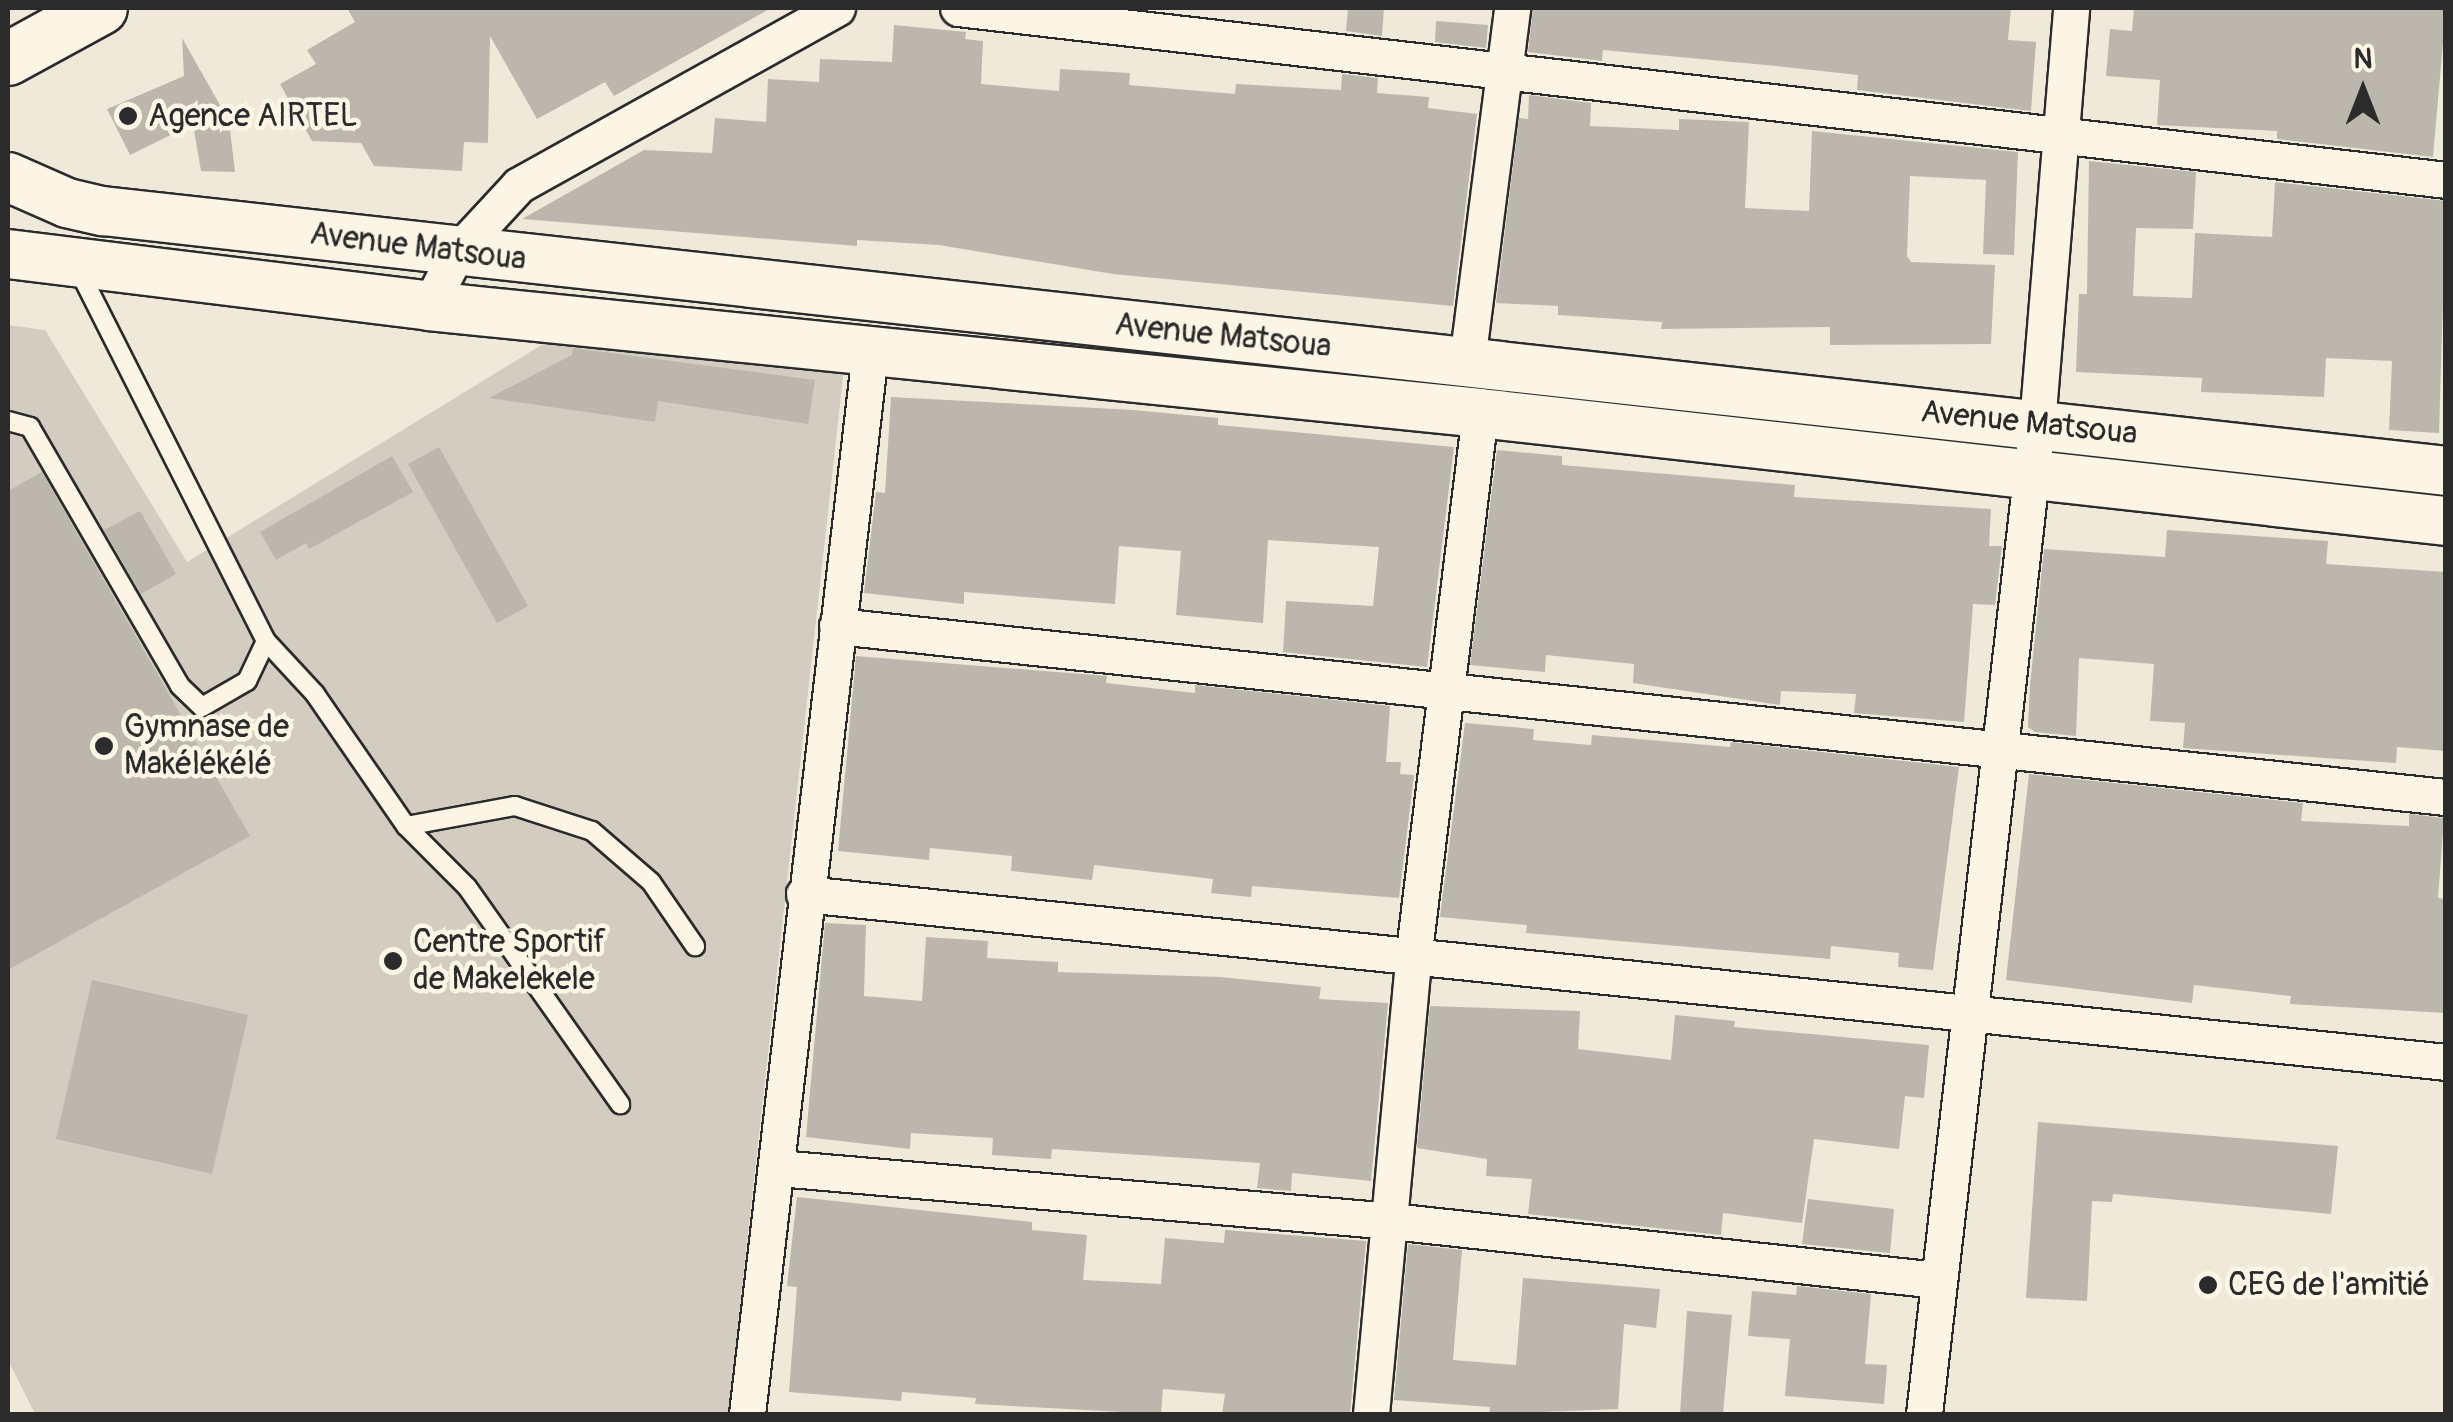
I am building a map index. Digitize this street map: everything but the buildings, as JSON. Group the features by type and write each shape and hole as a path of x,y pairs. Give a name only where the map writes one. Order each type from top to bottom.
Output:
{"main road":[{"path":"8,59 100,8"}],"street":[{"path":"429,306 457,252 540,170 837,8"},
{"path":"958,8 1502,75 2446,180"},
{"path":"1466,362 1512,8"},
{"path":"1924,1414 2036,424 2071,8"},
{"name":"Avenue Matsoua","path":"8,176 52,198 103,211 2428,469"},
{"name":"Avenue Matsoua","path":"8,254 429,306 1480,412 2424,518"},
{"path":"748,1414 778,1168 804,894 870,352"},
{"path":"1371,1414 1412,959 1480,412"},
{"path":"2424,518 2428,469"},
{"path":"838,626 2446,797"},
{"path":"804,894 2446,1062"},
{"path":"778,1168 1391,1221 1938,1280"}],"lane":[{"path":"76,264 266,641 315,694 406,826 468,887 620,1104"},
{"path":"8,421 30,427 152,641 202,707 247,681 266,641"},
{"path":"406,826 515,806 592,831 652,882 695,946"}],"shaded area":[{"name":"Centre Sportif de Makelekele","path":"8,325 45,330 187,562 558,335 844,368 728,1414 35,1414 8,1360"}],"place":[{"name":"Agence AIRTEL","path":"128,116"},
{"name":"Gymnase de Makélékélé","path":"104,746"},
{"name":"Centre Sportif de Makelekele","path":"393,961"},
{"name":"CEG de l'amitié","path":"2208,1285"}]}
